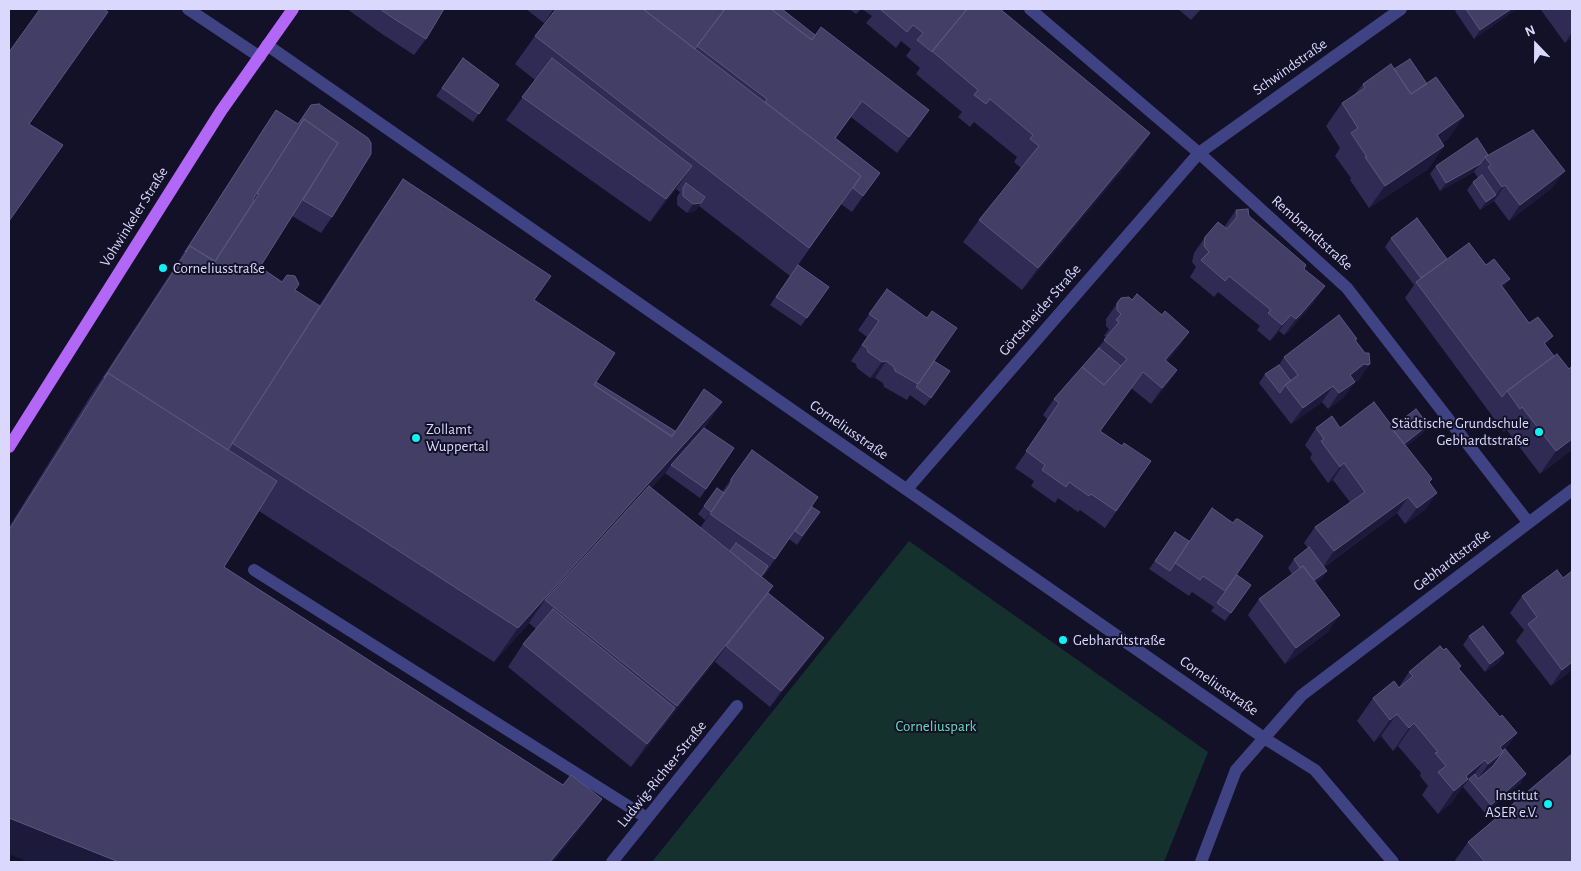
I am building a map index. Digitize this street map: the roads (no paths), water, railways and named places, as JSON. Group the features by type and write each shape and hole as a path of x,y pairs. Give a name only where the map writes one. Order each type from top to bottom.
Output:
{"main road":[{"name":"Vohwinkeler Straße","path":"9,447 221,111 293,9"}],"street":[{"path":"188,9 260,57"},
{"name":"Rembrandtstraße","path":"1030,9 1198,153 1347,288 1528,522"},
{"name":"Schwindstraße","path":"1198,153 1401,9"},
{"name":"Corneliusstraße","path":"267,45 1264,738 1315,770 1393,862"},
{"name":"Görtscheider Straße","path":"907,489 1198,153"},
{"name":"Gebhardtstraße","path":"1264,738 1302,696 1572,490"},
{"path":"254,570 647,818"},
{"name":"Ludwig-Richter-Straße","path":"612,862 737,706"},
{"path":"1201,862 1236,770 1264,738"}],"place":[{"name":"Corneliusstraße","path":"163,268"},
{"name":"Städtische Grundschule Gebhardtstraße","path":"1539,432"},
{"name":"Zollamt Wuppertal","path":"416,438"},
{"name":"Gebhardtstraße","path":"1063,640"},
{"name":"Institut ASER e.V.","path":"1548,804"}],"park label":[{"name":"Corneliuspark","path":"936,726"}]}
